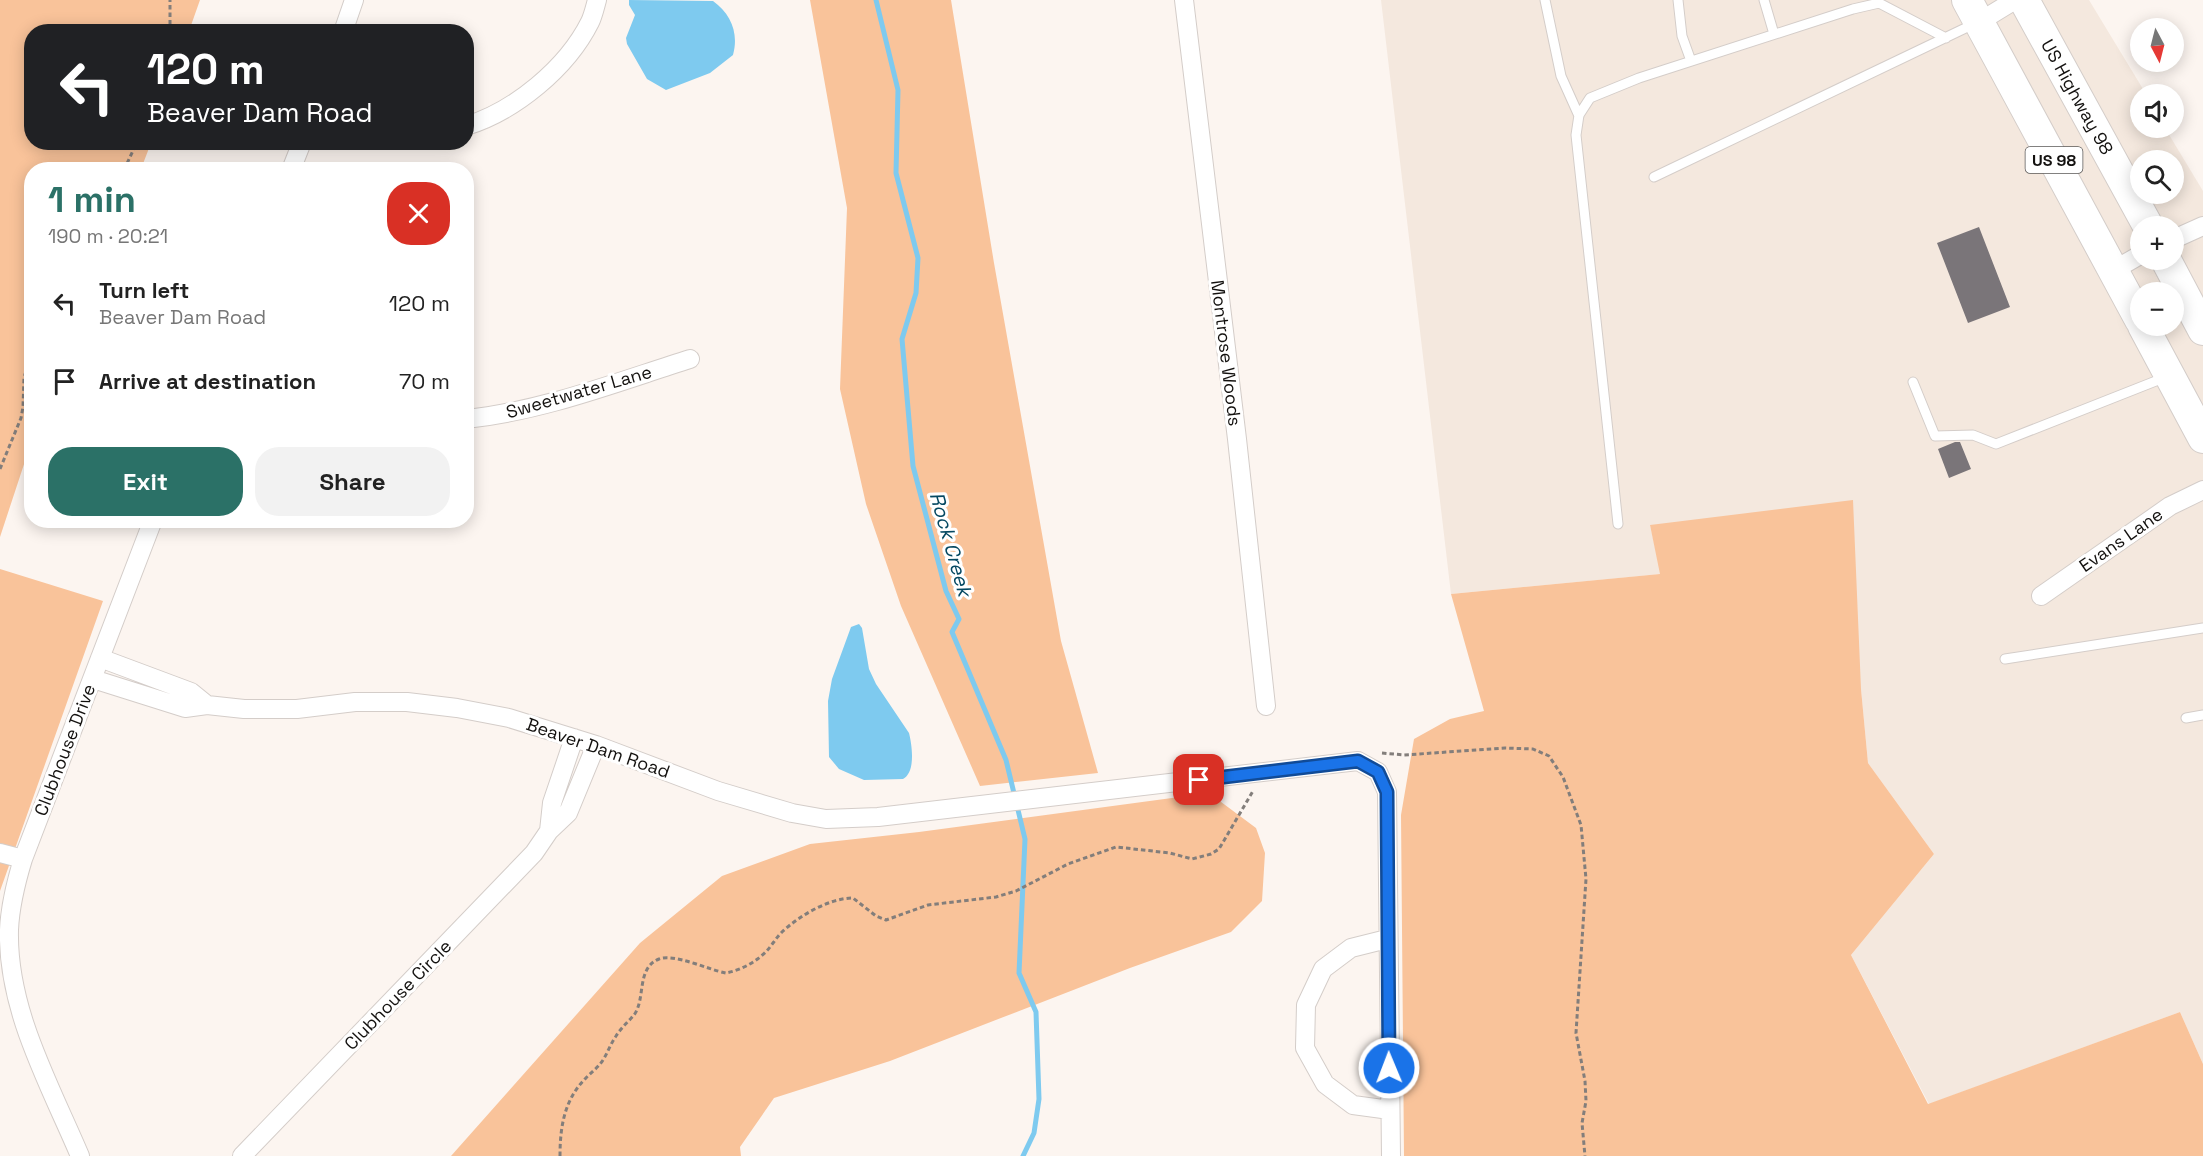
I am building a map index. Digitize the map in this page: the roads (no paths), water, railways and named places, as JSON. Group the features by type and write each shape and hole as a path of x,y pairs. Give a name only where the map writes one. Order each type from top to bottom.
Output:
{"main road":[{"name":"US Highway 98","path":"2024,0 2143,216"},
{"name":"US 98","path":"1972,11 2130,301"},
{"path":"2171,270 2203,330"},
{"path":"2149,336 2203,438"}],"street":[{"path":"346,24 354,0"},
{"path":"474,123 515,104 543,81 569,54 590,22 597,0"},
{"name":"Montrose Woods","path":"1184,0 1237,439 1266,706"},
{"path":"1972,11 2016,0"},
{"path":"2184,235 2203,226"},
{"path":"2114,270 2130,261"},
{"name":"Sweetwater Lane","path":"474,418 526,409 690,359"},
{"name":"Evans Lane","path":"2041,596 2170,506 2203,490"},
{"name":"Clubhouse Drive","path":"80,1156 32,1042 15,986 7,886 22,859 150,528"},
{"name":"Beaver Dam Road","path":"100,658 191,692 207,705"},
{"name":"Beaver Dam Road","path":"93,679 185,708 207,705 244,709 286,709 355,702 407,702 457,708 509,718 596,745 718,791 792,813 826,819 878,817 984,806 1358,761 1378,772 1387,792 1387,939"},
{"name":"Clubhouse Circle","path":"549,831 552,803 574,738"},
{"name":"Clubhouse Circle","path":"242,1156 534,853 549,831 567,813 596,745"},
{"path":"0,853 22,859"},
{"path":"1390,1110 1353,1105 1325,1084 1305,1048 1306,1005 1323,969 1352,948 1387,939 1390,1110 1390,1156"}],"lane":[{"path":"1545,0 1561,76 1579,116"},
{"path":"1678,0 1682,36 1691,61"},
{"path":"1764,0 1774,34"},
{"path":"1618,524 1576,135 1579,116 1590,98 1639,78 1853,9 1879,3 1946,38"},
{"path":"1654,177 1946,38 1972,11"},
{"path":"1913,382 1935,436 1973,435 1996,444 2170,375"},
{"path":"2005,659 2203,628"},
{"path":"2186,717 2203,715"}],"water":[{"path":"629,0 713,1 725,12 732,25 735,39 733,55 710,73 666,90 647,79 627,44 626,38 635,15 629,5"},
{"path":"859,624 862,628 869,669 876,684 909,733 912,751 911,765 910,771 903,779 864,780 839,769 829,757 828,701 832,679 851,627"}],"waterway":[{"name":"Rock Creek","path":"876,0 898,90 896,173 918,258 916,293 902,339 913,466 946,591 959,619 952,632 1006,760 1025,839 1019,973 1036,1012 1039,1099 1034,1133 1023,1156"}]}
